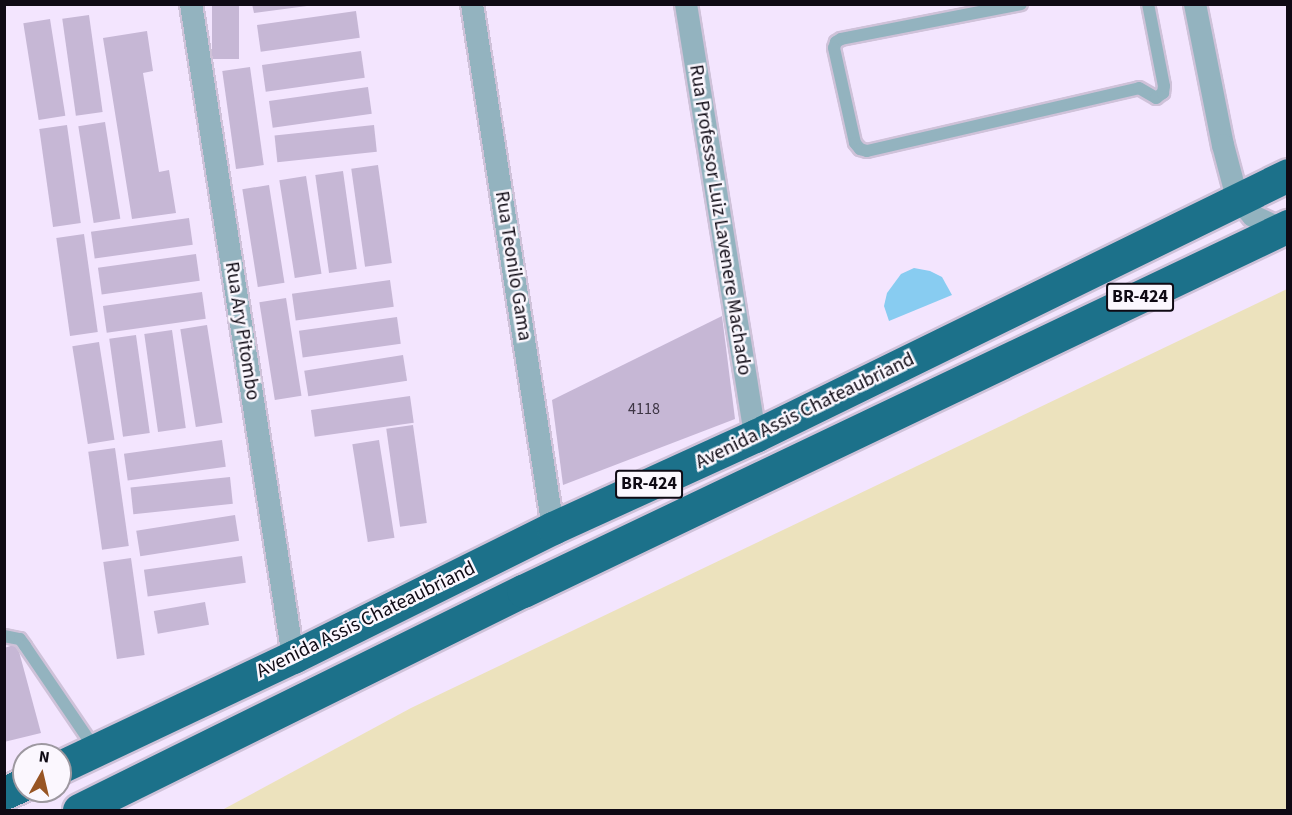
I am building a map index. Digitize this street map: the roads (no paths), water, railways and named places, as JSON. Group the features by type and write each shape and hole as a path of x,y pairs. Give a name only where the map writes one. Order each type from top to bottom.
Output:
{"highway":[{"name":"Avenida Assis Chateaubriand","path":"72,761 293,657 553,528 755,436 1287,175"},
{"path":"1053,338 1226,237 1237,221 1239,203 1237,198"},
{"name":"Avenida Assis Chateaubriand","path":"79,810 512,596 1287,226"}],"street":[{"name":"Rua Ary Pitombo","path":"191,4 293,657"},
{"name":"Rua Teonilo Gama","path":"472,4 553,528"},
{"name":"Rua Professor Luiz Lavenere Machado","path":"686,4 755,436"},
{"path":"1195,4 1223,145 1237,198 1253,216 1274,226 1287,226"}],"lane":[{"path":"1021,4 836,42 834,48 855,143 860,149 867,151 1139,88 1156,98 1163,93 1164,86 1148,4"},
{"path":"4,636 20,639 95,750"}],"water":[{"path":"914,268 930,271 942,277 952,295 889,321 884,306 887,293 901,274"}]}
